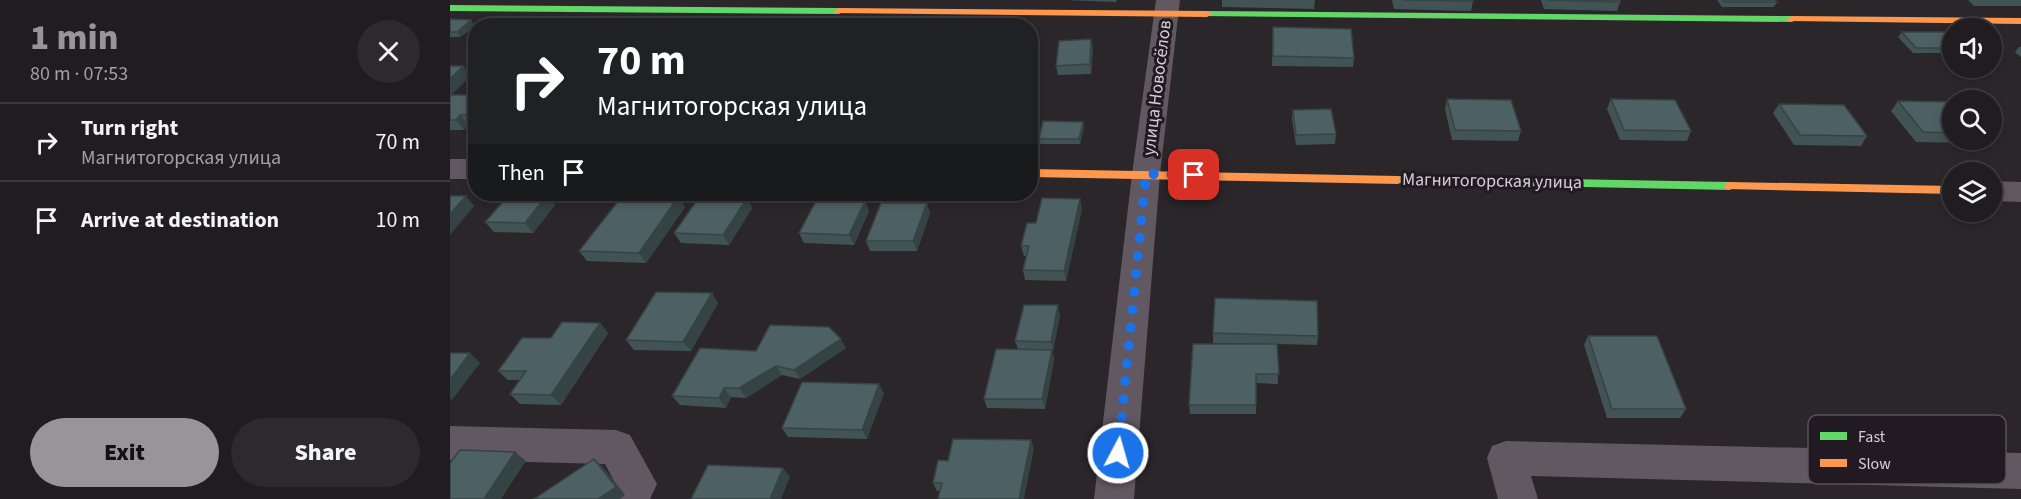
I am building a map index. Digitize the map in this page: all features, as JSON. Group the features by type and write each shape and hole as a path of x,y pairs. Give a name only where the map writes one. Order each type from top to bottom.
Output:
{"street":[{"path":"450,8 1167,6 2021,21"},
{"name":"улица Новосёлов","path":"1114,499 1146,174 1167,6"},
{"path":"450,169 468,170"},
{"name":"Магнитогорская улица","path":"1038,173 1942,190"},
{"path":"2002,191 2021,192"},
{"path":"450,443 615,447 637,484 630,499"},
{"path":"1518,499 1506,458 1808,466"},
{"path":"2006,471 2021,471"}],"building":[{"path":"1404,0 1472,0 1473,1"},
{"path":"1547,0 1620,0 1620,2"},
{"path":"1723,0 1775,0 1777,2 1724,2"},
{"path":"450,19 468,20 468,23 457,32 450,32"},
{"path":"1273,27 1351,29 1354,58 1273,56"},
{"path":"1902,32 1942,32 1942,48 1916,48"},
{"path":"1091,39 1090,64 1056,66 1059,41"},
{"path":"450,66 463,66 450,79"},
{"path":"450,95 468,95 468,115 460,115 456,120 450,120"},
{"path":"1447,99 1511,100 1521,131 1455,130"},
{"path":"1611,99 1675,100 1691,131 1624,130"},
{"path":"1898,101 1942,102 1942,133 1923,132"},
{"path":"1779,104 1844,105 1867,136 1800,135"},
{"path":"1331,109 1336,134 1296,135 1293,110"},
{"path":"1043,121 1083,122 1079,139 1039,139"},
{"path":"450,196 466,196 450,214"},
{"path":"1042,198 1080,199 1064,271 1023,270 1029,246 1021,246 1027,223 1036,223"},
{"path":"504,201 542,201 525,223 485,222"},
{"path":"618,201 675,201 639,253 579,251"},
{"path":"696,201 745,201 723,235 674,233"},
{"path":"816,201 865,201 849,235 799,233"},
{"path":"881,203 927,203 913,241 866,241"},
{"path":"656,292 712,293 683,342 626,340"},
{"path":"1215,298 1317,301 1318,336 1213,333"},
{"path":"1024,305 1058,305 1051,342 1015,341"},
{"path":"562,322 600,323 551,395 510,394 526,371 498,371 522,338 551,338"},
{"path":"770,325 829,327 841,339 794,370 776,366 739,388 724,388 719,398 672,396 700,348 756,351"},
{"path":"1588,336 1657,336 1686,409 1612,409"},
{"path":"1193,344 1277,344 1279,374 1256,374 1256,405 1189,405"},
{"path":"996,349 1052,350 1042,399 984,399"},
{"path":"450,353 470,353 450,380"},
{"path":"802,382 879,384 862,430 782,428"},
{"path":"953,439 1031,440 1019,499 938,499 942,483 933,483 938,460 948,461"},
{"path":"460,450 515,452 484,499 450,499 450,463"},
{"path":"594,459 616,487 598,499 534,499"},
{"path":"708,465 783,468 770,499 691,499"}],"traffic: fast":[{"path":"450,8 839,11"},
{"path":"1207,14 1792,19"},
{"path":"1398,180 1730,186"}],"traffic: slow":[{"path":"839,11 1207,14"},
{"path":"1792,19 2021,21"},
{"path":"1038,173 1398,180"},
{"path":"1730,186 1942,190"}],"route":[{"path":"1118,453 1146,174 1194,175"}]}
